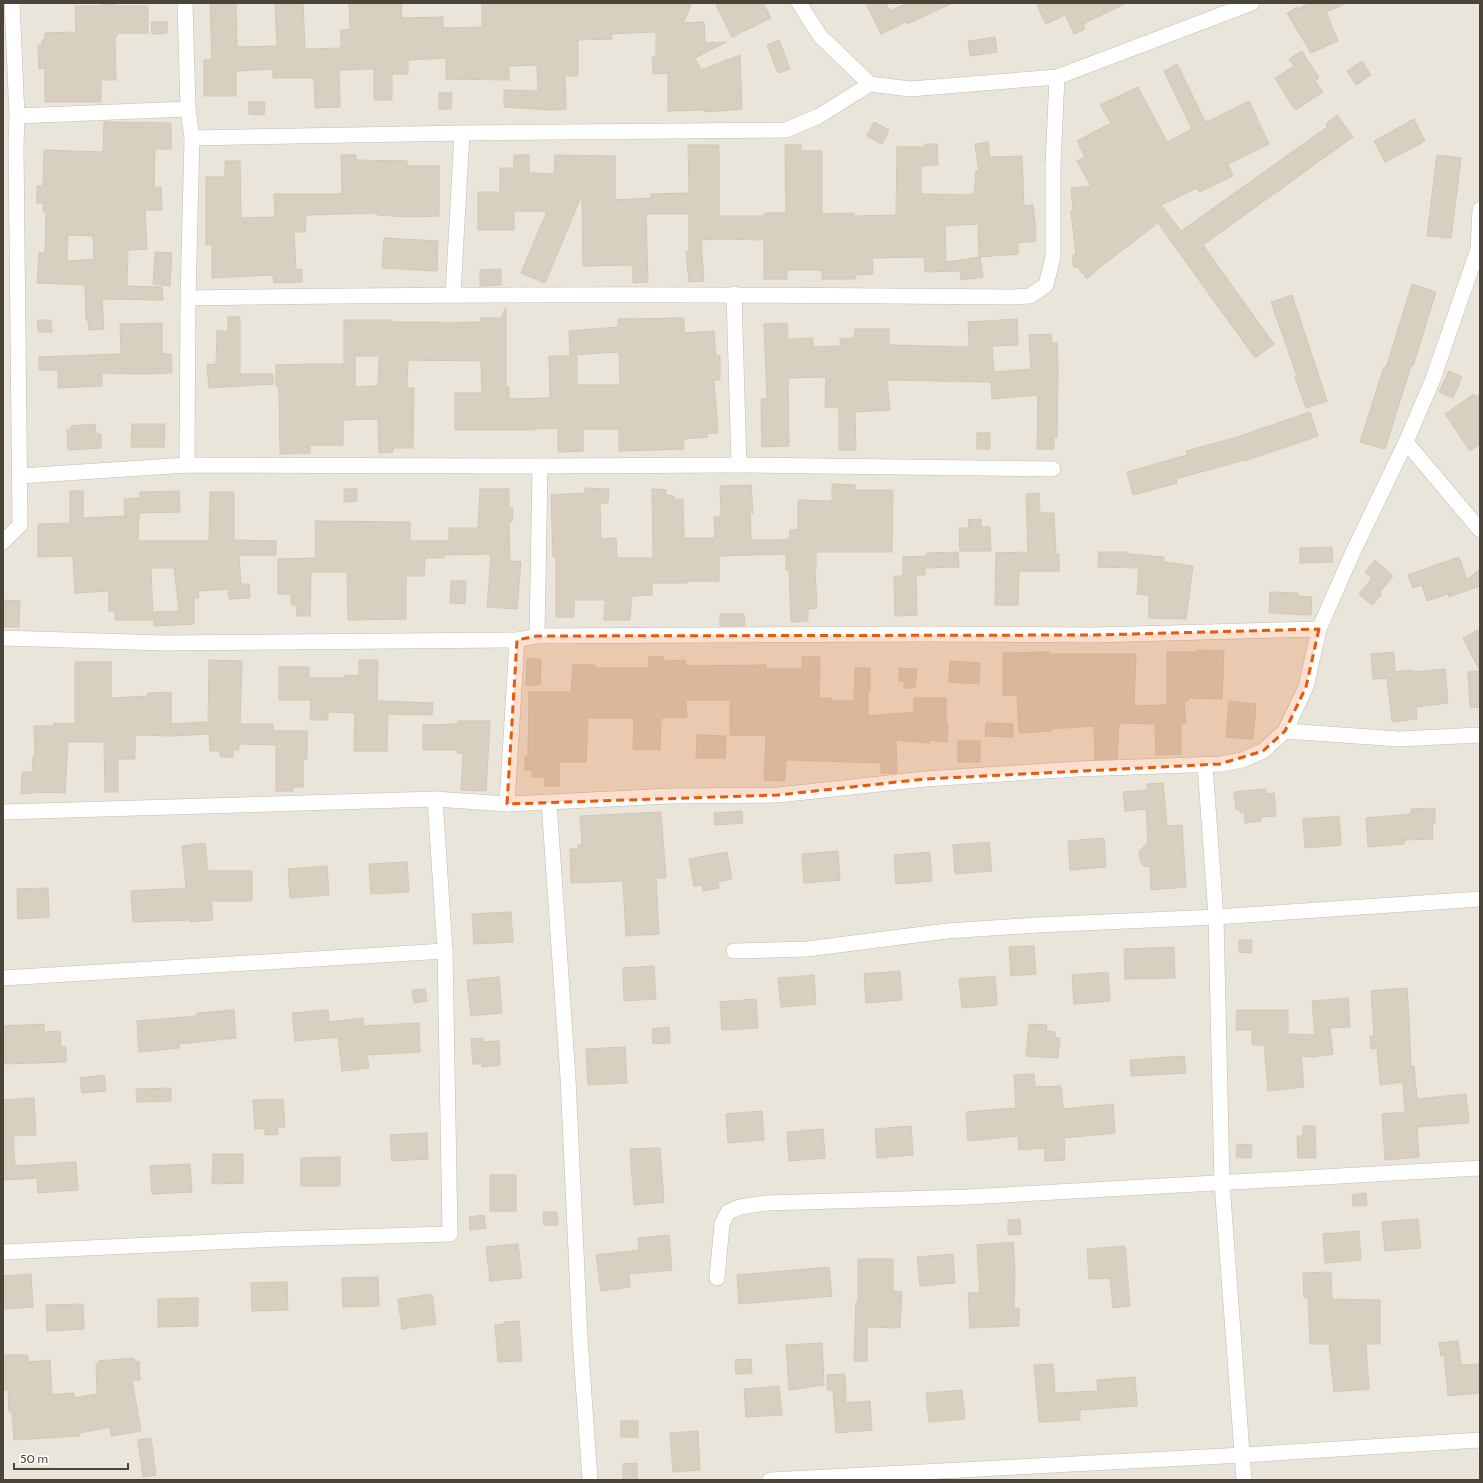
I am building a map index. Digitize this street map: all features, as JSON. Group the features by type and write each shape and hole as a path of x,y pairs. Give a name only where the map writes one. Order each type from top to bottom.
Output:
{"street":[{"path":"3,542 20,525 20,476 9,146 18,116 12,3"},
{"path":"185,3 188,109 192,138 188,298 187,465"},
{"path":"799,3 820,36 870,84 910,89 1057,77 1252,3"},
{"path":"188,298 453,294 1030,296 1046,285 1053,257 1053,166 1057,77"},
{"path":"192,138 462,133 786,130 819,116 870,84"},
{"path":"18,116 188,109"},
{"path":"453,294 462,133"},
{"path":"3,812 435,799 507,804 670,796 778,795 925,779 1077,769 1206,765 1242,760 1263,751 1285,732 1306,687 1320,629 1353,552 1406,442 1433,379 1479,250 1480,209"},
{"path":"734,294 739,465"},
{"path":"1406,442 1480,530"},
{"path":"20,476 187,465 739,465 1053,469"},
{"path":"537,636 540,466"},
{"path":"3,638 164,643 517,640 537,636 918,634 1096,635 1320,629"},
{"path":"507,804 517,640"},
{"path":"1285,732 1398,739 1480,736"},
{"path":"1206,765 1216,917 1222,1182 1244,1480"},
{"path":"3,1252 279,1239 450,1234 445,951 435,799"},
{"path":"548,802 568,1078 580,1338 590,1480"},
{"path":"734,951 807,949 947,931 1037,925 1216,917 1480,899"},
{"path":"3,978 445,951"},
{"path":"717,1278 722,1224 728,1212 740,1207 767,1203 969,1196 1480,1168"},
{"path":"770,1480 1480,1440"}],"highlighted area":[{"path":"1319,629 1306,687 1285,731 1263,751 1220,764 925,779 778,795 507,804 517,640 537,636 1095,635"}],"shaded area":[{"path":"3,3 1480,3 1480,1480 3,1480"}],"building":[{"path":"102,3 116,3 116,6 148,6 148,33 117,33 117,36 115,36 116,80 101,80 101,102 45,102 45,68 39,69 38,45 42,45 42,40 45,40 45,33 76,32 75,6 103,6"},
{"path":"210,3 236,3 237,47 277,46 275,3 303,3 305,49 341,48 341,30 350,29 349,3 402,3 401,18 443,17 443,28 482,27 482,3 542,5 587,3 692,3 683,23 704,22 705,43 726,42 695,58 701,70 740,55 742,109 704,112 704,110 668,111 668,73 653,74 652,57 656,57 656,32 612,34 612,39 578,40 578,76 565,76 566,109 549,110 504,107 504,90 538,91 537,65 509,66 509,80 446,79 446,58 408,60 408,74 392,74 392,100 374,100 374,69 339,70 340,107 315,108 314,78 273,78 273,69 236,71 236,96 204,96 204,60 212,60"},
{"path":"715,3 763,3 771,18 732,37"},
{"path":"866,3 885,3 890,11 908,3 953,3 881,34"},
{"path":"1036,3 1126,3 1083,24 1085,29 1074,34 1065,15 1046,24"},
{"path":"1311,3 1347,3 1326,12 1338,41 1311,53 1287,13 1297,7 1298,9"},
{"path":"151,22 167,22 167,33 152,34"},
{"path":"995,37 997,52 970,56 968,41"},
{"path":"779,40 790,69 778,73 767,45"},
{"path":"1302,51 1319,78 1315,81 1323,92 1295,110 1275,78 1294,66 1289,59"},
{"path":"1362,61 1371,75 1356,85 1347,71"},
{"path":"1177,64 1205,121 1207,122 1249,101 1269,144 1228,164 1233,176 1199,192 1197,188 1161,205 1181,231 1327,127 1326,124 1337,115 1353,137 1203,245 1274,344 1255,358 1158,223 1099,268 1087,279 1077,267 1073,267 1073,255 1076,255 1071,211 1073,210 1071,188 1091,186 1077,161 1085,157 1077,141 1111,123 1100,105 1138,87 1167,142 1192,129 1164,71"},
{"path":"439,93 452,93 451,109 439,109"},
{"path":"249,102 265,102 264,115 249,114"},
{"path":"1414,119 1425,141 1385,162 1374,141"},
{"path":"104,122 171,123 171,149 155,149 154,187 161,187 162,210 145,210 147,249 128,250 127,286 162,287 163,300 102,299 104,329 89,330 88,320 86,320 85,285 37,283 39,252 45,253 46,212 43,212 44,203 37,203 37,186 43,186 44,150 103,152","holes":["68,235 93,236 94,259 67,261"]},
{"path":"874,122 889,130 882,144 867,136"},
{"path":"988,142 990,157 1022,156 1024,206 1033,205 1036,241 1018,243 1018,254 979,257 978,224 945,226 946,262 980,257 983,277 961,280 960,271 925,272 924,257 872,258 873,274 855,275 856,279 822,279 822,270 787,270 787,279 764,279 764,240 718,239 701,240 704,281 689,282 686,251 689,251 689,214 646,214 648,282 633,283 633,265 583,266 582,195 545,283 521,273 547,211 514,211 514,230 478,230 478,192 500,192 500,168 514,168 514,155 529,155 529,173 554,174 555,155 615,156 615,200 651,198 651,194 689,193 688,145 719,145 719,216 764,216 764,213 786,213 785,145 801,144 801,151 822,151 822,214 854,213 854,216 896,215 897,147 925,147 925,144 937,144 938,165 921,166 921,194 963,195 974,194 976,171 979,171 975,144"},
{"path":"341,155 356,155 356,160 407,161 407,166 439,166 439,216 409,217 377,215 377,213 306,215 305,232 294,232 296,270 302,269 302,282 274,283 273,275 212,278 212,245 206,245 206,177 225,177 225,161 240,161 241,218 275,217 274,194 342,194"},
{"path":"1437,155 1461,158 1451,238 1427,236"},
{"path":"384,238 438,241 437,271 382,268"},
{"path":"155,252 172,253 170,286 153,284"},
{"path":"501,269 501,285 480,286 480,270"},
{"path":"1412,284 1436,292 1385,449 1360,442 1384,367 1386,368"},
{"path":"1292,295 1327,401 1306,408 1295,377 1297,376 1271,302"},
{"path":"506,307 506,387 509,387 509,399 550,398 549,356 577,356 577,385 620,385 619,352 570,355 569,331 618,327 618,319 684,318 684,333 714,331 716,356 720,356 720,380 714,380 718,433 707,434 708,437 683,439 684,449 619,451 619,429 583,429 583,451 558,452 558,428 534,430 455,430 455,393 482,393 481,361 408,360 407,388 414,388 413,448 393,448 393,452 379,453 378,419 343,420 343,445 310,445 310,453 280,454 279,386 276,386 276,365 344,364 344,320 392,320 392,322 439,323 481,322 481,318 501,318","holes":["355,356 379,356 378,386 355,387"]},
{"path":"228,317 240,317 240,374 273,374 273,384 209,388 207,365 216,364 217,331 228,331"},
{"path":"1017,319 1018,345 992,346 994,372 1031,369 1029,335 1051,334 1052,343 1057,343 1058,366 1057,437 1054,437 1054,449 1037,449 1038,395 992,399 991,382 887,380 890,410 855,412 856,450 839,450 839,408 825,407 826,377 790,378 788,380 789,446 762,447 761,399 767,399 764,324 787,323 788,339 813,338 813,347 840,346 840,339 854,338 855,329 889,329 889,345 969,347 968,322"},
{"path":"37,320 51,320 52,332 38,332"},
{"path":"162,323 162,354 171,354 172,373 102,373 102,386 58,388 58,370 39,370 39,357 121,354 120,324"},
{"path":"1449,371 1462,377 1453,398 1439,392"},
{"path":"1474,394 1476,397 1480,394 1480,444 1470,451 1445,414"},
{"path":"1310,412 1318,436 1244,461 1176,479 1177,483 1133,495 1127,472 1187,455 1186,451 1234,438"},
{"path":"95,424 96,434 101,434 101,448 68,450 67,430 71,430 71,426"},
{"path":"132,424 165,424 164,447 131,447"},
{"path":"977,433 990,433 990,449 977,449"},
{"path":"832,484 855,485 855,490 893,490 892,552 816,552 815,569 817,608 808,609 808,621 791,622 789,570 786,570 786,554 719,556 719,581 652,583 652,595 632,596 630,620 604,620 605,600 574,600 574,617 556,617 556,557 553,557 551,495 585,493 585,488 609,489 608,503 600,503 601,539 616,538 617,558 653,558 652,489 666,490 666,495 674,496 674,499 683,499 684,538 715,538 714,517 721,517 720,486 751,485 753,513 750,513 751,540 776,540 789,539 790,530 798,530 798,500 832,501"},
{"path":"344,489 357,489 357,501 344,502"},
{"path":"480,489 509,489 509,508 513,508 512,522 509,522 510,561 521,562 517,609 487,607 491,556 489,556 489,554 444,555 444,558 425,558 424,576 406,576 406,619 348,620 347,572 311,572 310,616 297,616 296,605 291,605 291,594 278,594 278,559 316,558 315,521 410,522 410,541 449,541 449,528 478,528"},
{"path":"70,491 83,491 83,518 125,516 124,499 140,498 140,492 179,491 180,512 139,513 138,541 209,541 210,492 234,492 234,540 276,541 276,555 239,555 241,584 249,584 250,598 229,599 228,589 198,591 199,598 194,598 194,624 154,626 154,612 179,611 174,568 151,568 153,620 115,620 115,611 109,611 109,591 75,593 73,556 38,557 38,524 70,523"},
{"path":"1039,493 1040,513 1054,513 1056,554 1059,554 1059,571 1019,571 1018,605 995,605 996,553 1028,552 1026,494"},
{"path":"981,519 981,527 990,527 991,551 960,551 959,528 969,528 968,520"},
{"path":"1332,547 1333,562 1300,563 1300,548"},
{"path":"958,552 959,567 925,568 925,575 916,575 917,615 895,616 894,576 903,576 903,557 927,556 927,553"},
{"path":"1099,552 1128,552 1128,554 1164,557 1164,562 1193,566 1186,619 1149,618 1149,595 1137,594 1139,568 1098,567"},
{"path":"1459,557 1467,580 1480,569 1480,586 1449,597 1448,596 1451,593 1427,601 1422,585 1413,588 1408,575"},
{"path":"1375,560 1393,576 1380,592 1382,594 1372,605 1359,594 1372,578 1365,572"},
{"path":"451,581 466,581 465,604 450,603"},
{"path":"1270,592 1298,593 1298,596 1312,597 1311,615 1269,613"},
{"path":"3,600 20,601 19,627 5,627 5,625 3,625"},
{"path":"720,614 744,614 745,626 720,626"},
{"path":"1480,629 1480,671 1463,638"},
{"path":"1198,650 1224,651 1222,699 1188,698 1188,701 1184,701 1186,723 1181,724 1181,754 1156,755 1154,724 1119,723 1117,759 1095,759 1094,726 1019,733 1017,695 1003,695 1003,653 1049,652 1050,654 1136,654 1134,706 1167,705 1167,652 1198,652"},
{"path":"1394,652 1395,672 1445,669 1448,703 1416,707 1417,719 1392,722 1387,678 1373,679 1371,654"},
{"path":"663,656 663,661 685,660 686,666 766,665 766,669 802,669 802,657 820,657 819,698 831,698 831,701 854,701 855,668 870,668 868,716 914,712 914,698 946,698 946,724 948,724 947,742 929,740 929,743 896,740 897,773 881,773 881,763 788,760 786,761 785,781 764,780 766,736 730,735 730,700 686,700 687,717 661,718 660,750 633,749 634,718 588,718 586,762 559,762 559,786 545,786 545,777 532,777 532,770 525,770 525,756 528,756 529,692 571,692 573,664 595,665 595,668 649,668 648,657"},
{"path":"527,659 541,659 540,685 526,685"},
{"path":"209,660 242,661 240,724 273,724 273,731 307,731 307,759 303,759 303,787 293,787 293,791 276,791 276,745 239,744 239,750 233,750 233,757 220,757 220,751 210,751 209,734 173,736 135,735 135,759 118,759 118,792 105,792 104,742 68,742 65,793 33,792 21,794 22,772 32,772 33,756 35,756 34,726 54,726 54,723 75,724 75,662 111,662 111,698 148,696 148,693 171,692 171,724 208,722"},
{"path":"359,660 378,660 377,701 433,703 432,715 388,714 387,751 354,751 355,713 328,712 328,720 310,720 311,700 279,700 279,667 309,667 309,678 344,678 344,675 359,676"},
{"path":"950,661 980,663 979,684 949,682"},
{"path":"899,668 917,669 915,688 904,688 904,681 899,681"},
{"path":"1480,671 1480,707 1470,708 1468,672"},
{"path":"1229,701 1256,704 1253,739 1226,737"},
{"path":"458,721 490,721 486,791 461,790 463,753 457,753 457,750 423,750 423,725 458,724"},
{"path":"986,723 1013,724 1013,737 985,736"},
{"path":"697,735 726,736 725,758 696,758"},
{"path":"958,741 980,741 980,762 958,762"},
{"path":"1163,783 1167,826 1182,825 1186,887 1151,890 1150,867 1144,866 1139,856 1140,851 1148,842 1146,809 1125,811 1123,792 1148,790 1147,784"},
{"path":"1265,789 1267,794 1274,793 1276,816 1261,817 1261,821 1245,823 1244,812 1240,813 1240,809 1236,810 1234,792"},
{"path":"1435,808 1435,823 1432,823 1433,839 1404,840 1404,844 1368,847 1366,818 1411,814 1411,809"},
{"path":"742,811 743,823 715,825 714,813"},
{"path":"661,812 666,878 656,878 659,934 626,936 623,881 571,883 570,849 578,849 578,845 582,845 580,816"},
{"path":"1339,816 1341,845 1305,848 1303,819"},
{"path":"1104,838 1106,867 1070,870 1068,841"},
{"path":"989,842 992,871 955,874 953,845"},
{"path":"205,843 208,871 252,871 252,901 211,901 213,920 190,922 190,920 133,922 131,891 186,888 182,846"},
{"path":"838,851 840,880 804,883 802,854"},
{"path":"727,852 732,879 718,882 719,888 703,891 702,885 694,886 689,859"},
{"path":"930,852 932,881 896,884 894,855"},
{"path":"407,862 409,892 371,894 369,864"},
{"path":"327,866 329,895 290,898 288,869"},
{"path":"48,888 49,917 18,919 17,889"},
{"path":"511,912 513,942 474,944 472,914"},
{"path":"1239,940 1252,940 1251,953 1239,952"},
{"path":"1034,946 1036,974 1011,976 1009,947"},
{"path":"1174,947 1175,978 1125,979 1124,949"},
{"path":"654,966 656,999 624,1001 623,968"},
{"path":"900,971 902,1000 866,1003 864,974"},
{"path":"1108,972 1110,1001 1074,1004 1072,975"},
{"path":"814,975 816,1004 781,1007 778,978"},
{"path":"995,976 997,1005 962,1008 959,979"},
{"path":"499,977 502,1013 471,1016 467,980"},
{"path":"1407,988 1411,1067 1414,1066 1417,1099 1466,1094 1469,1123 1417,1127 1419,1157 1385,1160 1382,1114 1405,1112 1403,1082 1380,1085 1377,1048 1371,1049 1370,1036 1374,1036 1371,991"},
{"path":"425,989 427,1001 414,1003 412,990"},
{"path":"1348,998 1350,1027 1330,1028 1333,1054 1312,1057 1301,1056 1304,1087 1268,1091 1264,1045 1252,1045 1252,1030 1236,1030 1237,1010 1288,1010 1288,1034 1315,1035 1312,1001"},
{"path":"756,999 758,1028 722,1030 720,1002"},
{"path":"234,1010 236,1038 179,1044 179,1048 139,1052 137,1021 197,1016 197,1013"},
{"path":"328,1010 329,1022 363,1018 364,1026 419,1023 420,1052 367,1055 369,1068 342,1071 338,1037 295,1041 292,1013"},
{"path":"44,1024 44,1032 60,1031 61,1047 66,1047 66,1062 3,1064 3,1026"},
{"path":"1029,1024 1047,1025 1046,1031 1055,1032 1055,1037 1060,1038 1058,1058 1026,1056"},
{"path":"669,1027 670,1043 653,1044 652,1029"},
{"path":"483,1038 483,1042 499,1041 500,1065 482,1067 482,1064 473,1064 471,1039"},
{"path":"625,1047 627,1083 588,1085 586,1049"},
{"path":"1184,1056 1186,1073 1131,1076 1130,1060"},
{"path":"1034,1074 1035,1087 1061,1086 1063,1109 1113,1104 1115,1133 1064,1138 1065,1160 1045,1161 1045,1148 1019,1150 1018,1136 968,1141 966,1112 1016,1108 1014,1075"},
{"path":"104,1075 106,1091 82,1093 80,1078"},
{"path":"171,1088 171,1101 137,1102 136,1089"},
{"path":"34,1098 36,1135 13,1136 15,1166 76,1162 78,1190 38,1193 37,1178 3,1180 3,1100"},
{"path":"283,1099 285,1127 277,1127 278,1134 265,1135 265,1128 255,1129 253,1100"},
{"path":"762,1111 764,1140 728,1143 726,1114"},
{"path":"911,1126 913,1155 877,1158 875,1129"},
{"path":"1303,1126 1315,1126 1316,1158 1298,1158 1297,1136 1303,1136"},
{"path":"823,1129 825,1158 789,1161 787,1132"},
{"path":"427,1133 428,1159 392,1161 390,1135"},
{"path":"1237,1144 1252,1145 1251,1158 1236,1157"},
{"path":"660,1148 664,1202 634,1205 630,1149"},
{"path":"213,1154 243,1154 243,1183 212,1184"},
{"path":"340,1157 340,1186 301,1186 301,1158"},
{"path":"190,1164 192,1192 152,1194 150,1166"},
{"path":"490,1175 516,1175 516,1211 490,1211"},
{"path":"1366,1193 1367,1205 1353,1206 1352,1195"},
{"path":"543,1212 557,1212 558,1225 544,1225"},
{"path":"484,1215 486,1228 470,1230 469,1217"},
{"path":"1020,1219 1021,1234 1008,1235 1008,1220"},
{"path":"1418,1219 1421,1248 1385,1251 1382,1222"},
{"path":"1359,1231 1361,1260 1325,1263 1323,1234"},
{"path":"669,1235 672,1270 629,1274 630,1287 601,1291 596,1255 639,1250 638,1238"},
{"path":"1013,1242 1015,1271 1014,1308 1019,1308 1019,1326 970,1328 968,1293 980,1293 977,1245"},
{"path":"518,1244 522,1278 490,1281 486,1247"},
{"path":"1125,1246 1130,1306 1113,1308 1110,1278 1089,1279 1087,1249"},
{"path":"953,1254 955,1283 920,1286 917,1257"},
{"path":"858,1259 893,1259 893,1291 902,1292 900,1328 867,1327 867,1361 854,1361 856,1302 858,1302"},
{"path":"829,1267 832,1296 739,1304 737,1275"},
{"path":"1331,1272 1332,1299 1380,1300 1380,1344 1366,1344 1369,1389 1334,1392 1329,1344 1310,1344 1308,1298 1304,1298 1303,1273"},
{"path":"31,1274 33,1307 3,1309 3,1276"},
{"path":"378,1277 379,1306 343,1307 342,1278"},
{"path":"287,1282 288,1310 252,1311 251,1283"},
{"path":"432,1294 436,1324 402,1329 398,1299"},
{"path":"198,1298 198,1326 158,1327 158,1299"},
{"path":"83,1304 84,1329 47,1331 46,1305"},
{"path":"519,1321 522,1361 498,1362 495,1325 504,1324 504,1322"},
{"path":"1458,1341 1461,1365 1480,1364 1480,1393 1448,1396 1444,1355 1441,1356 1439,1343"},
{"path":"822,1343 824,1385 789,1390 786,1345"},
{"path":"3,1355 28,1355 28,1362 50,1360 52,1395 74,1393 74,1398 97,1394 96,1364 99,1364 98,1361 134,1358 135,1362 139,1361 140,1380 132,1380 141,1431 111,1436 110,1427 79,1433 80,1436 14,1440 12,1412 9,1412 8,1390 3,1390"},
{"path":"751,1359 752,1373 736,1374 735,1360"},
{"path":"1053,1364 1055,1393 1098,1391 1097,1380 1135,1377 1137,1406 1080,1410 1080,1420 1039,1422 1034,1365"},
{"path":"845,1374 846,1403 870,1401 872,1430 836,1433 833,1390 827,1390 827,1375"},
{"path":"779,1386 782,1415 746,1417 744,1389"},
{"path":"962,1390 965,1419 929,1422 926,1393"},
{"path":"621,1421 638,1421 638,1437 621,1437"},
{"path":"698,1431 700,1470 673,1472 670,1433"},
{"path":"151,1438 156,1475 143,1477 138,1440"},
{"path":"637,1463 637,1480 623,1480 623,1464"}]}
